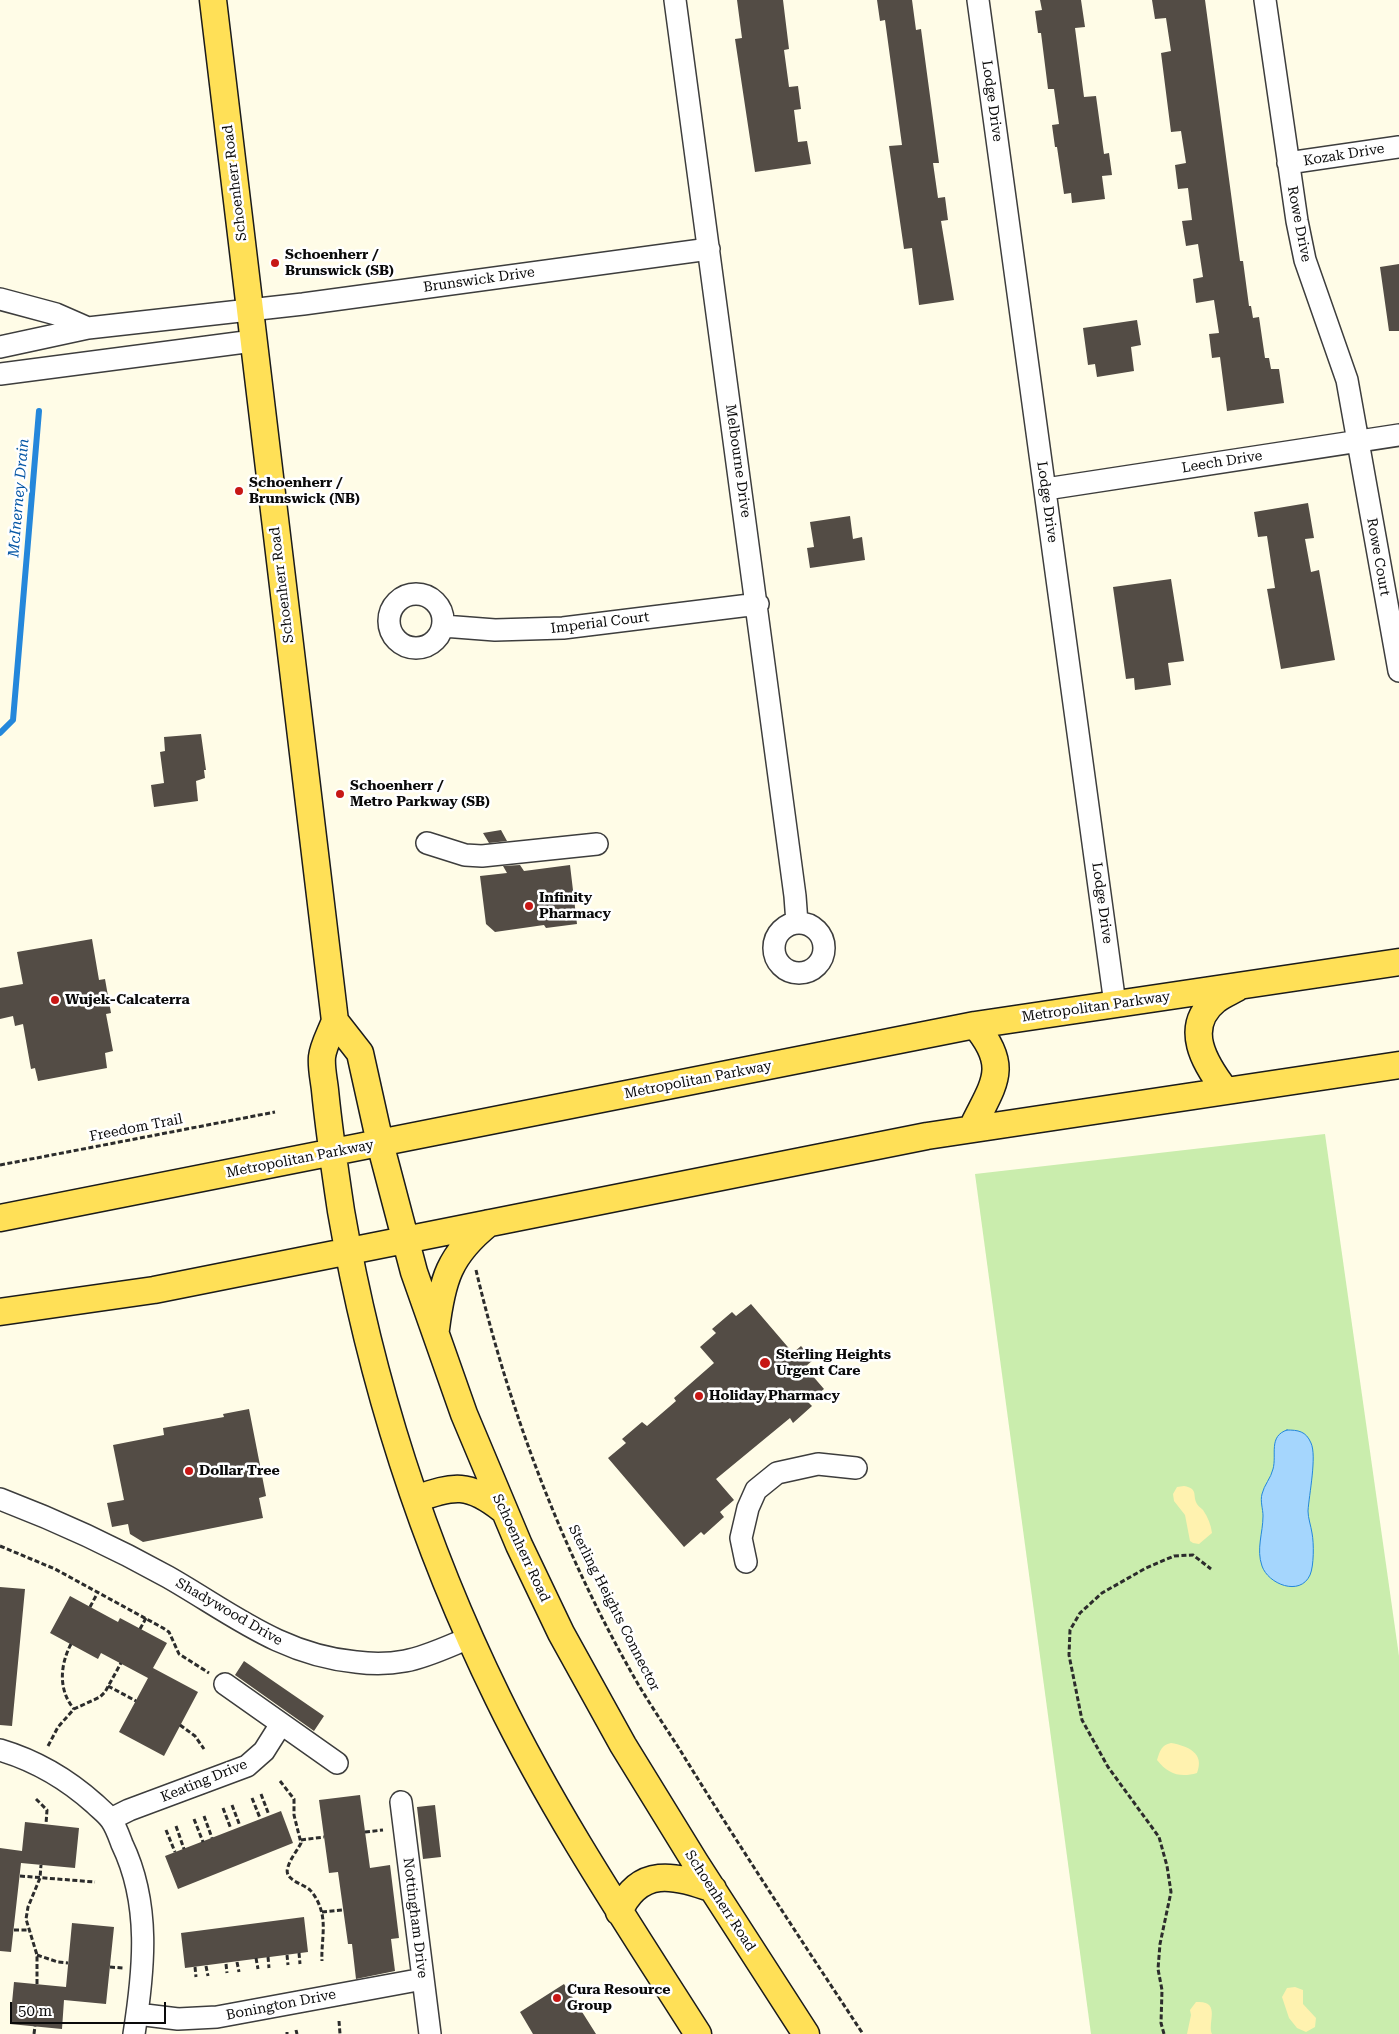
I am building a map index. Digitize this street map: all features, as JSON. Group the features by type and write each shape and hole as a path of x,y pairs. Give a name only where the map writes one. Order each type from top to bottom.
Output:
{"main road":[{"name":"Schoenherr Road","path":"213,0 334,1021 322,1058 332,1153 348,1251 386,1403 416,1499 469,1638 533,1766 572,1834 619,1912 698,2034"},
{"name":"Metropolitan Parkway","path":"0,1218 975,1026 1399,962"},
{"path":"1225,1090 1210,1071 1203,1056 1199,1042 1200,1027 1205,1013 1216,1000 1242,985"},
{"name":"Schoenherr Road","path":"334,1021 360,1053 380,1143 405,1240 435,1335 502,1509 537,1585 585,1678 659,1804 806,2034"},
{"path":"972,1128 987,1098 996,1072 993,1050 975,1026"},
{"path":"0,1312 154,1290 972,1128 1399,1065"},
{"path":"435,1335 439,1298 451,1266 472,1237 489,1223"},
{"path":"416,1499 447,1489 460,1488 486,1496 502,1509"},
{"path":"619,1912 625,1898 633,1888 657,1879 688,1880 713,1889"}],"street":[{"name":"Melbourne Drive","path":"675,0 758,604 796,896 797,923"},
{"name":"Lodge Drive","path":"978,0 1116,1004"},
{"name":"Rowe Drive","path":"1265,0 1288,163 1305,260 1347,380 1358,442"},
{"name":"Kozak Drive","path":"1288,163 1399,146"},
{"name":"Brunswick Drive","path":"0,346 88,328 197,315 250,311 709,249"},
{"path":"0,300 56,314 88,328"},
{"path":"0,374 253,341"},
{"name":"Leech Drive","path":"1046,489 1399,436"},
{"name":"Rowe Court","path":"1358,442 1399,672"},
{"name":"Imperial Court","path":"443,626 494,630 554,629 758,604"},
{"path":"428,843 464,855 482,856 597,844"},
{"path":"746,1562 741,1538 748,1508 756,1490 778,1473 818,1464 856,1468"},
{"name":"Shadywood Drive","path":"0,1499 77,1530 126,1554 260,1633 302,1652 345,1661 376,1664 405,1662 469,1638"},
{"path":"220,1680 337,1763"},
{"name":"Keating Drive","path":"111,1819 129,1810 247,1766 264,1751 281,1724"},
{"path":"0,1750 40,1764 60,1776 82,1792 111,1819 132,1864 143,1921 136,2024"},
{"name":"Nottingham Drive","path":"401,1802 430,2034"},
{"name":"Bonington Drive","path":"136,2024 217,2017 423,1979"}],"path":[{"name":"Freedom Trail","path":"0,1165 275,1112"},
{"name":"Sterling Heights Connector","path":"474,1263 494,1341 541,1481 561,1530 605,1621 638,1684 727,1826 862,2034"},
{"path":"0,1546 55,1568 169,1632 179,1654 220,1680"},
{"path":"1164,2034 1161,2023 1162,1990 1158,1970 1160,1944 1171,1892 1167,1866 1159,1837 1108,1767 1082,1720 1069,1655 1070,1630 1080,1612 1102,1593 1146,1568 1174,1556 1193,1555 1211,1569"},
{"path":"90,1607 98,1592"},
{"path":"140,1629 146,1618"},
{"path":"71,1644 64,1656 62,1674 65,1696 74,1709"},
{"path":"45,1754 58,1727 74,1709 100,1697 121,1663"},
{"path":"108,1686 136,1701"},
{"path":"180,1725 195,1736 204,1749"},
{"path":"280,1781 294,1799 294,1815 301,1840 288,1866 288,1877 308,1888 314,1895 322,1912 322,1961"},
{"path":"261,1794 269,1815"},
{"path":"252,1798 260,1818"},
{"path":"36,1799 47,1810 46,1824"},
{"path":"232,1805 240,1826"},
{"path":"223,1808 231,1829"},
{"path":"204,1816 212,1838"},
{"path":"194,1819 203,1842"},
{"path":"176,1826 184,1849"},
{"path":"166,1830 175,1852"},
{"path":"365,1832 384,1830"},
{"path":"301,1840 324,1837"},
{"path":"37,1984 37,1956 26,1914 40,1878 42,1865"},
{"path":"20,1876 94,1882"},
{"path":"322,1912 343,1910"},
{"path":"14,1930 29,1930"},
{"path":"299,1953 300,1964"},
{"path":"287,1955 288,1965"},
{"path":"37,1956 68,1963"},
{"path":"268,1957 269,1968"},
{"path":"256,1958 258,1969"},
{"path":"237,1962 238,1972"},
{"path":"226,1964 227,1973"},
{"path":"206,1966 208,1976"},
{"path":"110,1967 126,1968"},
{"path":"195,1967 196,1977"},
{"path":"339,2021 340,2034"},
{"path":"34,2034 35,2026"}],"green space":[{"path":"1325,1134 1399,1656 1399,2034 1091,2034 975,1174"}],"sand":[{"path":"1184,1486 1192,1489 1197,1504 1205,1513 1211,1527 1212,1533 1199,1544 1190,1541 1185,1515 1174,1501 1173,1494 1177,1487"},
{"path":"1171,1743 1189,1749 1197,1756 1199,1766 1197,1773 1175,1774 1166,1769 1157,1760 1163,1747"},
{"path":"1295,1987 1303,1990 1303,2004 1316,2018 1315,2027 1306,2032 1297,2028 1289,2018 1282,1997 1287,1988"},
{"path":"1196,2002 1204,2002 1211,2008 1212,2034 1187,2034 1191,2015 1190,2010"}],"water":[{"path":"1287,1430 1298,1431 1307,1436 1313,1449 1308,1511 1313,1543 1312,1566 1310,1575 1305,1582 1292,1587 1277,1583 1271,1578 1265,1572 1260,1560 1263,1522 1262,1494 1273,1469 1275,1441 1281,1433"}],"building":[{"path":"737,0 783,0 789,49 784,50 789,87 798,86 801,109 794,110 798,142 807,141 811,164 755,172 735,39 742,38"},
{"path":"877,0 912,0 916,30 921,29 939,163 933,163 938,198 945,197 948,220 941,221 954,300 919,305 912,248 904,249 889,146 902,145 885,20 880,21"},
{"path":"1040,0 1081,0 1085,27 1075,28 1084,97 1096,96 1104,154 1109,153 1112,175 1102,176 1105,199 1072,203 1071,193 1064,194 1052,125 1059,124 1054,89 1048,89 1041,33 1038,33 1035,11 1042,10"},
{"path":"1152,0 1205,0 1240,261 1243,261 1249,306 1251,306 1253,318 1259,317 1265,358 1269,358 1271,369 1279,369 1284,403 1227,411 1220,357 1212,358 1209,334 1219,333 1214,300 1196,303 1193,279 1203,277 1198,244 1186,246 1182,221 1192,220 1188,188 1178,189 1175,165 1186,163 1181,131 1171,132 1161,53 1171,51 1166,18 1155,19"},
{"path":"1399,264 1399,331 1389,331 1380,267"},
{"path":"1137,320 1141,345 1131,347 1134,371 1097,377 1095,364 1088,365 1083,328"},
{"path":"1308,503 1314,538 1305,539 1311,572 1319,570 1335,660 1281,669 1267,589 1275,588 1267,536 1258,537 1254,512"},
{"path":"850,516 853,539 862,537 865,560 810,568 807,548 814,547 810,522"},
{"path":"1171,579 1184,661 1168,663 1171,685 1135,690 1134,678 1126,679 1113,587"},
{"path":"201,734 206,770 204,770 205,778 196,781 198,801 154,807 151,785 164,783 160,752 165,751 164,737"},
{"path":"501,830 507,841 489,843 483,833"},
{"name":"Infinity Pharmacy","path":"520,865 524,871 570,865 577,924 546,928 544,925 495,932 486,924 480,876 507,873 503,866"},
{"name":"Wujek-Calcaterra","path":"92,939 99,980 105,979 111,1013 106,1014 113,1051 105,1053 107,1068 38,1081 35,1068 31,1069 23,1024 15,1026 13,1016 0,1019 0,988 23,984 17,952"},
{"path":"751,1304 793,1353 801,1346 813,1360 805,1367 824,1389 808,1402 812,1406 793,1423 790,1418 716,1479 734,1500 720,1512 724,1517 704,1535 701,1532 684,1547 608,1458 626,1443 622,1439 642,1422 647,1426 676,1401 674,1398 714,1363 700,1347 716,1333 712,1329 732,1312 736,1316"},
{"name":"Dollar Tree","path":"249,1409 266,1496 259,1498 263,1518 143,1542 130,1534 128,1524 112,1527 107,1503 124,1500 113,1445 164,1435 163,1428 224,1417 223,1414"},
{"path":"0,1587 25,1589 12,1726 0,1725"},
{"path":"70,1596 118,1622 120,1618 167,1643 153,1668 198,1692 164,1756 119,1732 148,1678 101,1653 98,1659 50,1633"},
{"path":"244,1661 324,1716 314,1731 235,1675"},
{"path":"360,1795 370,1868 390,1865 399,1938 391,1939 395,1971 356,1979 352,1944 348,1944 338,1872 329,1873 319,1800"},
{"path":"435,1805 441,1857 423,1859 417,1807"},
{"path":"281,1811 293,1843 178,1889 165,1856"},
{"path":"25,1822 79,1828 75,1868 21,1863 11,1952 0,1951 0,1848 22,1851"},
{"path":"304,1917 308,1952 185,1968 181,1933"},
{"path":"72,1923 114,1927 106,2004 64,2000 62,2029 10,2024 14,1982 66,1987"},
{"name":"Cura Resource Group","path":"564,1984 596,2034 533,2034 520,2012"}],"waterway":[{"name":"McInerney Drain","path":"0,733 13,720 39,411"}],"place":[{"name":"Schoenherr / Brunswick (SB)","path":"275,263"},
{"name":"Schoenherr / Brunswick (NB)","path":"239,491"},
{"name":"Schoenherr / Metro Parkway (SB)","path":"340,794"},
{"name":"Infinity Pharmacy","path":"529,906"},
{"name":"Wujek-Calcaterra","path":"55,1000"},
{"name":"Sterling Heights Urgent Care","path":"765,1363"},
{"name":"Holiday Pharmacy","path":"699,1396"},
{"name":"Dollar Tree","path":"189,1471"},
{"name":"Cura Resource Group","path":"557,1998"}]}
